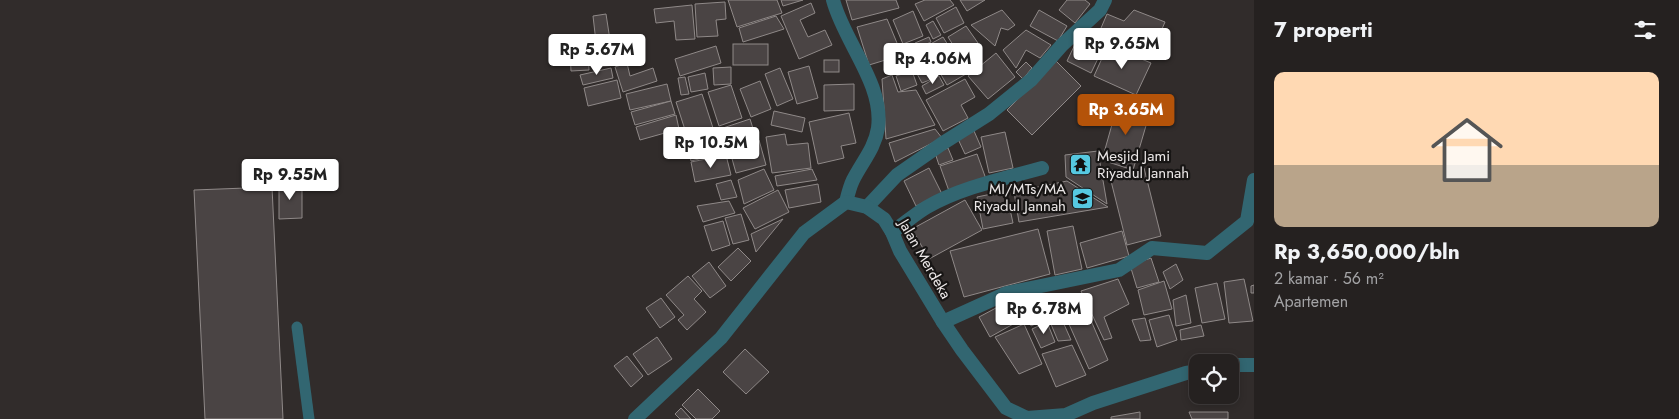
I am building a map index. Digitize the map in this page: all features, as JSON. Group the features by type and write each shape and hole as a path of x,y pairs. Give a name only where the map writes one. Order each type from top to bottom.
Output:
{"street":[{"path":"635,419 721,338 804,233 846,202 852,181 874,144 878,127 877,105 868,77 837,13 833,0"},
{"path":"867,208 897,175 989,114 1031,80 1062,45 1100,10 1105,0"},
{"path":"892,232 940,200 963,191 1042,168"},
{"path":"943,322 1007,293 1119,270 1152,248 1208,253 1247,221 1254,180"},
{"name":"Jalan Merdeka","path":"846,202 867,208 884,219 900,250 943,322 1006,408 1027,418 1066,415 1110,398 1189,372"},
{"path":"1239,365 1254,365"}],"lane":[{"path":"297,327 308,419"}],"building":[{"path":"728,0 777,0 782,13 737,27"},
{"path":"781,0 803,0 783,6"},
{"path":"846,0 896,0 899,8 852,20"},
{"path":"925,0 950,0 954,5 924,21 915,4"},
{"path":"960,0 985,0 967,11"},
{"path":"1067,0 1085,0 1090,4 1075,23 1059,10"},
{"path":"725,2 726,19 716,20 718,36 697,37 695,4"},
{"path":"811,3 815,13 800,20 808,37 825,30 832,45 799,59 781,16"},
{"path":"692,5 695,39 676,40 674,21 656,23 654,9"},
{"path":"956,7 964,23 944,33 936,18"},
{"path":"1002,10 1015,25 1008,30 1001,28 995,46 971,25"},
{"path":"1039,10 1067,26 1058,41 1030,26"},
{"path":"1134,10 1165,22 1150,57 1098,35 1107,14 1124,21"},
{"path":"913,11 923,36 903,44 893,20"},
{"path":"606,14 610,40 596,42 593,16"},
{"path":"776,16 784,29 743,42 739,28"},
{"path":"887,19 902,55 869,65 857,27"},
{"path":"933,21 941,35 933,39 926,25"},
{"path":"966,26 978,43 960,56 948,37"},
{"path":"1026,30 1051,45 1040,58 1026,50 1016,68 1003,50"},
{"path":"1080,34 1104,46 1091,73 1067,61"},
{"path":"929,37 931,42 917,48 915,43"},
{"path":"943,37 966,74 947,85 925,47"},
{"path":"733,44 768,44 768,65 733,65"},
{"path":"1108,45 1151,63 1136,95 1094,76"},
{"path":"716,46 721,63 680,76 675,59"},
{"path":"614,47 616,65 593,67 591,49"},
{"path":"922,47 927,58 906,69 901,59"},
{"path":"588,51 589,70 571,71 570,52"},
{"path":"996,53 1015,77 988,99 968,76"},
{"path":"824,60 839,60 839,72 824,72"},
{"path":"1056,61 1081,86 1032,135 1007,110"},
{"path":"928,62 937,77 922,83 915,70"},
{"path":"1026,62 1032,68 1023,79 1016,72"},
{"path":"627,63 630,76 653,68 657,81 623,92 615,67"},
{"path":"809,66 818,98 797,104 788,72"},
{"path":"731,67 731,84 714,85 713,68"},
{"path":"611,68 613,78 583,85 580,75"},
{"path":"780,68 793,99 777,106 765,74"},
{"path":"912,71 917,85 901,91 896,76"},
{"path":"705,73 708,89 691,92 688,77"},
{"path":"892,75 898,92 916,90 935,125 886,139 882,79"},
{"path":"939,76 944,85 926,94 922,86"},
{"path":"685,77 689,94 681,95 678,78"},
{"path":"965,79 975,97 961,105 968,118 943,131 926,100"},
{"path":"617,80 621,98 588,106 584,88"},
{"path":"760,81 771,109 751,117 740,89"},
{"path":"667,84 671,101 630,110 626,94"},
{"path":"854,84 854,110 824,111 824,85"},
{"path":"731,85 742,118 719,126 708,92"},
{"path":"702,94 713,128 687,136 676,102"},
{"path":"671,101 675,114 635,125 631,112"},
{"path":"1118,103 1150,112 1133,170 1102,160"},
{"path":"774,111 805,118 802,132 771,125"},
{"path":"849,113 856,143 841,146 844,158 818,164 809,122"},
{"path":"676,115 679,129 640,140 636,127"},
{"path":"750,119 756,138 729,147 723,128"},
{"path":"935,129 942,138 895,162 889,143"},
{"path":"974,131 981,147 965,154 958,139"},
{"path":"718,132 723,153 691,161 686,140"},
{"path":"1005,132 1013,168 989,173 981,137"},
{"path":"785,134 787,145 808,143 811,168 772,173 766,137"},
{"path":"759,140 766,165 736,173 729,148"},
{"path":"948,148 953,160 939,165 935,153"},
{"path":"1098,151 1107,204 1066,177 1065,155"},
{"path":"977,154 986,179 949,191 940,166"},
{"path":"726,155 731,175 695,182 691,162"},
{"path":"929,168 942,194 916,206 904,181"},
{"path":"1144,168 1161,236 1127,245 1108,169 1127,173"},
{"path":"764,169 774,190 744,204 738,180"},
{"path":"812,169 817,180 777,186 775,176"},
{"path":"731,180 737,197 721,200 716,184"},
{"path":"1067,181 1108,207 1019,222 1014,192"},
{"path":"279,184 302,184 302,218 279,219"},
{"path":"818,184 821,202 789,208 785,190"},
{"path":"272,187 283,419 205,419 194,190"},
{"path":"778,190 789,212 755,229 743,208"},
{"path":"1006,191 1013,223 983,229 977,197"},
{"path":"965,200 982,230 929,259 912,229"},
{"path":"729,201 735,213 703,222 697,206"},
{"path":"741,214 749,240 733,244 725,218"},
{"path":"783,219 756,252 751,234"},
{"path":"723,221 730,245 712,251 704,226"},
{"path":"1073,226 1082,269 1055,275 1047,231"},
{"path":"1038,229 1050,274 964,297 950,251"},
{"path":"1122,231 1129,256 1087,268 1080,243"},
{"path":"738,248 751,261 731,281 718,267"},
{"path":"1151,258 1159,282 1137,288 1130,265"},
{"path":"709,262 726,286 710,298 692,276"},
{"path":"1176,264 1183,280 1170,289 1163,272"},
{"path":"688,276 702,291 694,299 706,312 687,330 678,320 684,315 666,295"},
{"path":"1118,279 1129,304 1104,317 1112,338 1104,340 1081,291"},
{"path":"1244,279 1253,321 1229,323 1224,282"},
{"path":"1164,281 1172,309 1144,315 1138,290"},
{"path":"1217,283 1225,319 1202,323 1195,288"},
{"path":"1254,285 1254,293 1251,293 1251,286"},
{"path":"1080,295 1108,360 1089,369 1060,304"},
{"path":"1186,295 1191,323 1176,326 1173,300"},
{"path":"661,298 675,317 660,328 646,308"},
{"path":"1013,299 1024,318 990,337 979,317"},
{"path":"1040,307 1046,319 1031,326 1026,314"},
{"path":"1059,313 1071,340 1058,341 1048,317"},
{"path":"1169,315 1177,340 1157,347 1149,320"},
{"path":"1145,318 1151,340 1140,341 1132,320"},
{"path":"1047,322 1055,342 1041,348 1032,329"},
{"path":"1024,324 1042,364 1019,374 995,337"},
{"path":"1201,325 1204,336 1181,340 1180,330"},
{"path":"657,337 672,359 648,375 633,354"},
{"path":"1072,345 1086,375 1056,387 1042,354"},
{"path":"745,349 769,372 746,394 723,372"},
{"path":"627,356 643,376 631,387 614,366"},
{"path":"698,389 720,411 712,419 696,419 682,405"},
{"path":"681,408 691,419 680,419 675,414"},
{"path":"1140,412 1140,419 1111,419 1111,417"},
{"path":"1189,412 1228,412 1228,419 1192,419"}],"place":[{"name":"Mesjid Jami Riyadul Jannah","path":"1081,165"},
{"name":"MI/MTs/MA Riyadul Jannah","path":"1082,198"}]}
